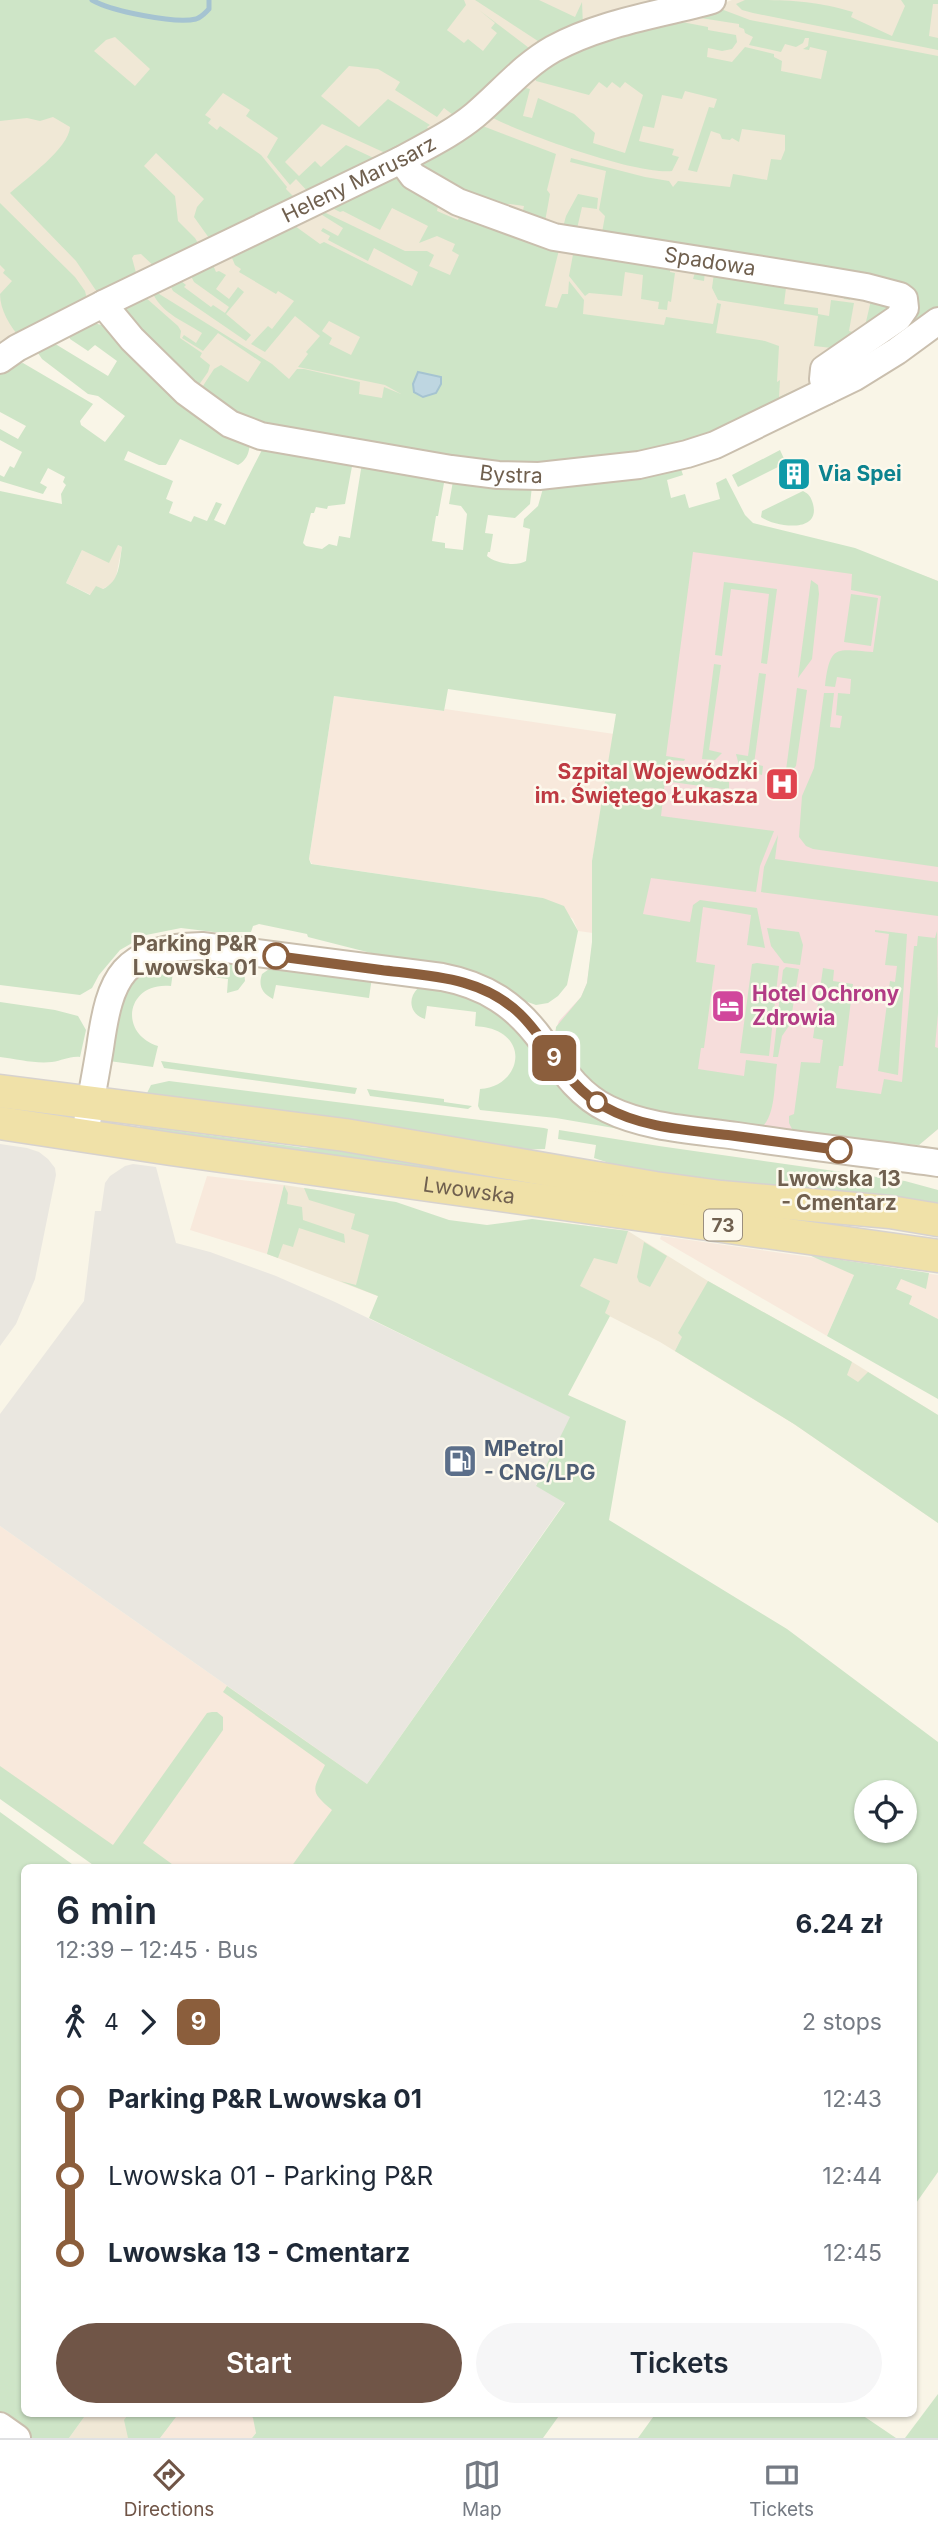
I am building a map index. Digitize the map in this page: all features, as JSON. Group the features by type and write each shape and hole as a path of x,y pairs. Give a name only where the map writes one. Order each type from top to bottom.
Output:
{"main road":[{"name":"Lwowska","path":"0,1091 345,1135 656,1188 890,1212 938,1220"},
{"name":"Lwowska","path":"0,1123 938,1256"}],"street":[{"name":"Heleny Marusarz","path":"0,360 17,348 103,304 401,160 456,129 518,74 550,51 573,39 592,31 712,0"},
{"name":"Spadowa","path":"401,160 413,176 458,202 554,237 855,285 892,293 904,299 905,308 898,318 824,369 822,379 826,391"},
{"name":"Bystra","path":"103,304 161,369 186,392 230,424 261,436 297,444 486,474 539,476 639,464 715,445 855,377 938,321"},
{"path":"85,1135 106,1007 113,988 135,961 148,954 202,946 442,977 475,985 520,1014 569,1079 584,1094 627,1118 685,1129 938,1163"},
{"path":"0,2426 17,2438"}],"shaded area":[{"path":"443,0 684,0 515,67 478,58 447,30"},
{"path":"732,0 938,0 938,186 578,238 461,200 418,163 528,76"},
{"path":"248,8 450,99 457,118 0,352 0,54"},
{"path":"393,173 447,201 893,296 818,385 722,431 210,401 125,307"},
{"name":"Szpital Wojewódzki im. Świętego Łukasza","path":"652,522 852,549 938,581 938,1129 919,1145 902,1144 895,1149 722,1125 555,1032 559,1021 581,997 587,983"},
{"path":"118,545 122,547 112,584 91,595 66,583 82,550"},
{"path":"334,696 614,734 592,861 593,933 578,931 573,919 543,898 312,864 309,859"},
{"path":"0,1144 39,1152 55,1168 56,1175 35,1279 16,1324 0,1346"},
{"path":"133,1164 156,1167 176,1243 210,1252 276,1276 571,1417 536,1485 565,1502 367,1784 0,1526 0,1414 84,1301 95,1211 101,1211 105,1183 110,1176"},
{"path":"207,1176 284,1185 267,1254 190,1230"},
{"path":"284,1185 382,1200 481,1231 549,1221 628,1231 708,1281 849,1360 938,1415 938,1523 794,1424 660,1342 541,1281 396,1303 267,1254"},
{"path":"661,1236 938,1275 938,1319 854,1275 827,1336 660,1239"},
{"path":"0,1526 367,1784 309,1864 129,1864 0,1774"},
{"path":"84,2417 176,2417 160,2438 69,2438"},
{"path":"176,2417 267,2417 252,2438 160,2438"}],"green space":[{"path":"0,0 464,0 466,5 447,30 464,43 468,39 483,51 497,33 491,28 495,23 479,10 533,51 457,118 444,108 437,117 395,90 400,82 378,69 349,66 321,96 359,127 388,99 430,125 427,127 431,132 394,157 322,124 285,162 299,176 315,161 321,167 346,145 380,161 311,195 296,179 290,185 267,157 278,138 246,116 250,110 223,93 205,115 211,119 208,123 217,130 220,126 261,155 299,202 273,215 261,211 259,216 219,238 209,238 194,217 197,207 204,199 156,153 144,166 175,196 178,221 198,243 158,270 141,254 134,255 132,258 138,280 105,295 97,292 76,261 10,193 55,153 68,135 70,127 53,117 40,121 27,118 0,121","holes":["115,37 150,69 135,86 94,51 106,40"]},
{"path":"475,0 539,0 575,17 582,2 583,26 544,45"},
{"path":"745,0 799,2 838,8 853,12 851,17 892,36 905,6 901,0 938,0 938,4 933,4 929,36 938,38 938,50 753,13 742,10 736,4"},
{"path":"721,9 750,20 938,56 938,311 894,344 832,377 830,373 833,365 886,333 904,317 910,309 906,298 893,290 869,285 542,230 500,215 508,211 522,215 524,206 495,206 492,212 461,200 418,176 418,166 480,125 556,154 547,190 550,194 544,227 562,231 566,216 578,194 598,198 597,209 582,207 576,233 601,238 605,216 599,210 606,171 570,162 571,158 669,181 673,187 678,181 730,187 733,174 767,180 771,159 781,160 785,150 785,135 742,129 739,142 732,138 722,139 720,134 711,131 697,172 688,170 709,107 714,108 717,99 685,91 682,99 662,95 654,128 643,126 639,141 674,149 672,155 679,157 672,171 656,171 609,160 530,134 493,118 500,105 509,97 522,87 530,89 523,116 532,118 538,98 574,114 595,133 593,143 625,153 643,95 625,82 620,88 612,82 607,88 599,82 589,95 536,81 534,76 576,51 625,33 677,21 736,35 737,42 732,49 722,51 708,48 707,57 732,62 745,47 774,54 774,57 782,61 781,71 821,79 827,51 810,47 809,50 803,49 808,46 809,38 805,38 803,43 796,47 785,44 781,52 749,45 753,37 745,33 739,24 694,17"},
{"path":"401,175 444,209 438,206 437,211 458,220 462,208 560,246 545,306 557,308 562,294 568,294 569,281 584,300 583,314 664,325 666,317 713,324 717,303 721,304 716,333 779,346 779,397 804,386 805,388 722,431 673,448 515,467 252,422 199,392 214,369 221,365 248,382 261,362 218,333 203,351 182,338 184,335 196,343 202,333 168,312 153,294 156,292 272,364 289,379 297,369 304,369 360,382 359,394 382,398 384,387 401,394 385,385 298,367 308,354 306,352 320,336 295,316 265,352 251,344 268,326 272,329 294,301 278,291 276,294 239,272 241,269 235,265 232,258 295,226 320,244 324,242 412,286 418,272 374,248 368,261 328,240 330,236 321,231 323,228 338,236 343,228 319,213 326,213 405,251 427,251 434,255 429,266 450,275 459,255 452,251 455,244 437,236 419,243 428,226 392,208 380,230 332,208","holes":["329,321 360,337 351,355 329,344 332,338 322,331"]},
{"path":"0,203 75,277 87,299 20,338 6,318 0,300 0,294 12,281 3,273 5,270 0,265"},
{"path":"574,249 670,266 670,272 675,273 671,302 668,301 667,310 658,309 659,302 641,299 643,275 625,272 622,296 589,293 585,296 569,276"},
{"path":"698,263 882,293 897,299 901,306 896,315 863,335 871,300 857,300 858,293 852,292 850,300 844,299 840,289 787,280 784,304 818,308 818,314 829,316 831,300 854,303 849,331 856,333 855,339 836,353 820,357 832,348 814,346 818,316 718,300 712,288 714,273 705,272 704,281 693,279"},
{"path":"213,265 216,272 226,275 216,289 229,299 238,287 244,292 226,314 251,335 246,341 173,291 170,285 181,281 186,285 184,287 211,307 213,305 225,313 229,307 194,282 191,276"},
{"path":"145,297 178,326 181,331 180,338 202,353 200,357 210,365 196,389 125,313 125,307"},
{"path":"94,323 105,326 249,441 247,455 238,465 180,439 166,465 159,465 128,451 124,460 173,481 166,499 173,502 169,513 191,522 194,516 207,521 216,502 222,504 214,520 225,525 263,448 353,461 345,504 328,506 327,509 316,507 314,513 311,513 303,543 322,549 329,544 337,546 339,536 350,538 362,463 442,475 444,483 432,541 445,543 445,548 463,550 467,514 461,506 449,504 453,481 532,486 530,504 515,518 488,515 485,533 493,534 487,556 500,562 517,564 526,561 530,529 523,527 524,519 538,506 544,485 681,469 683,475 667,480 671,498 685,494 689,508 720,499 716,483 726,478 745,515 753,523 855,548 938,581 938,867 813,849 806,846 799,837 802,796 814,768 824,693 834,693 830,727 840,728 842,716 836,715 838,693 850,694 851,679 837,677 835,687 825,686 830,662 837,652 873,652 881,596 851,590 852,574 693,552 666,756 685,759 669,760 667,773 729,782 729,790 665,781 661,816 774,831 760,866 756,892 651,878 643,914 690,922 693,905 700,900 757,908 765,948 747,945 751,915 703,907 696,962 715,965 704,1048 701,1048 698,1069 744,1076 746,1060 777,1064 772,1107 766,1123 761,1128 689,1120 616,1101 579,1074 555,1038 556,1027 581,997 587,983 592,942 592,861 616,714 448,689 444,711 334,696 309,859 311,864 543,898 564,906 578,931 567,985 548,1003 536,1005 522,1000 501,986 308,937 307,934 259,924 253,926 251,932 214,932 181,928 146,935 120,950 92,988 80,995 0,985 0,491 62,504 61,494 66,485 63,482 65,477 48,468 40,483 47,487 43,494 0,481 0,475 4,477 10,466 14,468 22,452 0,440 0,429 18,439 26,426 0,412 0,375 16,364 23,363 93,404 80,421 81,425 105,442 125,416 98,396 88,394 42,359 38,353 53,344 57,345 108,376 117,361 95,345 88,351 70,339 69,335","holes":["118,545 122,547 118,571 109,586 103,589 96,586 90,595 66,583 82,550 109,563"]},
{"path":"780,450 786,463 738,487 732,475"},
{"path":"803,491 810,496 814,514 804,524 786,525 761,517 762,511"},
{"path":"811,580 818,585 819,594 812,659 798,678"},
{"path":"724,582 777,589 767,664 761,663 769,594 731,589 722,656 715,655"},
{"path":"851,594 878,598 871,646 844,642"},
{"path":"714,664 721,665 709,750 722,753 715,760 702,759"},
{"path":"759,673 766,674 754,764 763,766 762,775 740,769 736,754 748,756"},
{"path":"797,688 807,690 796,766 785,778 770,776 772,768 786,770"},
{"path":"778,835 775,859 938,882 938,916 761,892 764,867"},
{"path":"767,928 799,932 803,945 800,965 784,963 771,946"},
{"path":"875,930 907,934 898,1075 878,1071 890,981 895,982 897,966 885,965 889,934"},
{"path":"937,931 938,1013 935,1047 938,1048 938,1129 919,1145 902,1144 895,1149 794,1133 789,1116 794,1114 801,1062 820,1063 823,1040 813,1038 823,968 834,970 833,981 853,984 843,1066 839,1066 836,1088 881,1094 884,1079 902,1082 914,946 917,946 918,936 935,938"},
{"path":"184,957 234,962 244,970 245,981 238,990 227,993 228,979 173,972 171,986 145,991 137,999 133,1009 132,1020 137,1030 145,1039 158,1046 153,1067 109,1061 114,1020 123,993 130,982 140,972 156,963"},
{"path":"752,964 779,966 769,1056 740,1053"},
{"path":"272,967 372,977 369,998 276,985 273,999 264,992 260,982 262,974"},
{"path":"786,967 799,969 791,1019 793,1020 782,1036 778,1057 773,1057 783,970"},
{"path":"430,985 493,1006 631,1131 556,1118 480,1110 480,1089 492,1087 509,1075 515,1058 514,1049 501,1033 475,1026 476,1012 427,1006 425,1019 416,1014 412,997 418,988"},
{"path":"0,1002 78,1016 86,1030 80,1057 33,1062 0,1057"},
{"path":"161,1061 357,1088 355,1094 164,1068"},
{"path":"169,1081 544,1128 548,1129 545,1149 506,1150 145,1097 151,1085"},
{"path":"367,1089 444,1099 444,1102 472,1106 468,1109 370,1096"},
{"path":"140,1126 306,1148 389,1151 938,1231 938,1236 140,1135"},
{"path":"559,1130 905,1181 938,1190 938,1209 721,1185 627,1169 594,1158 596,1145 558,1139"},
{"path":"284,1185 288,1193 287,1204 302,1207 303,1220 344,1234 345,1243 299,1228 293,1247 283,1244 278,1258 267,1254"},
{"path":"304,1188 396,1202 449,1220 487,1225 532,1219 628,1231 617,1264 594,1258 580,1286 610,1301 605,1313 610,1316 568,1395 626,1421 609,1520 787,1629 938,1742 938,2172 917,2202 917,1864 293,1864 332,1810 315,1790 325,1765 223,1692 227,1686 367,1784 565,1503 536,1486 570,1417 369,1318 378,1296 340,1281 356,1285 369,1235 351,1229 355,1214 309,1200"},
{"path":"644,1242 667,1256 650,1287 639,1282 637,1277"},
{"path":"809,1255 929,1273 926,1289 901,1279 896,1289 912,1296 909,1304 938,1319 938,1399 827,1336 854,1275"},
{"path":"708,1281 852,1362 847,1375 858,1382 868,1372 938,1415 938,1523 794,1424 675,1351 682,1337 678,1333"},
{"path":"217,1712 223,1717 223,1730 143,1843 172,1864 92,1864 0,1799 0,1766 113,1845 207,1713"},
{"path":"0,1812 72,1864 21,1864 21,2417 84,2417 69,2438 32,2438 0,2415"},
{"path":"938,2394 938,2438 905,2438"},
{"path":"126,2417 176,2417 160,2438 128,2438 124,2420"},
{"path":"558,2417 543,2438 252,2438 256,2433 253,2418"},
{"path":"653,2417 865,2417 896,2438 638,2438"}],"water":[{"path":"418,372 441,377 436,393 423,397 414,392 413,384"}],"waterway":[{"path":"92,0 143,16 174,20 196,19 209,9 209,0"}],"bus line":[{"name":"9","path":"276,956 442,977 475,985 492,993 520,1014 569,1079 584,1094 627,1118 685,1129 839,1150"}],"place":[{"name":"Via Spei","path":"794,474"},
{"name":"Szpital Wojewódzki im. Świętego Łukasza","path":"782,784"},
{"name":"Parking P&R Lwowska 01","path":"276,956"},
{"name":"Hotel Ochrony Zdrowia","path":"728,1006"},
{"name":"Lwowska 13 - Cmentarz","path":"839,1150"},
{"name":"MPetrol - CNG/LPG","path":"460,1461"}]}
